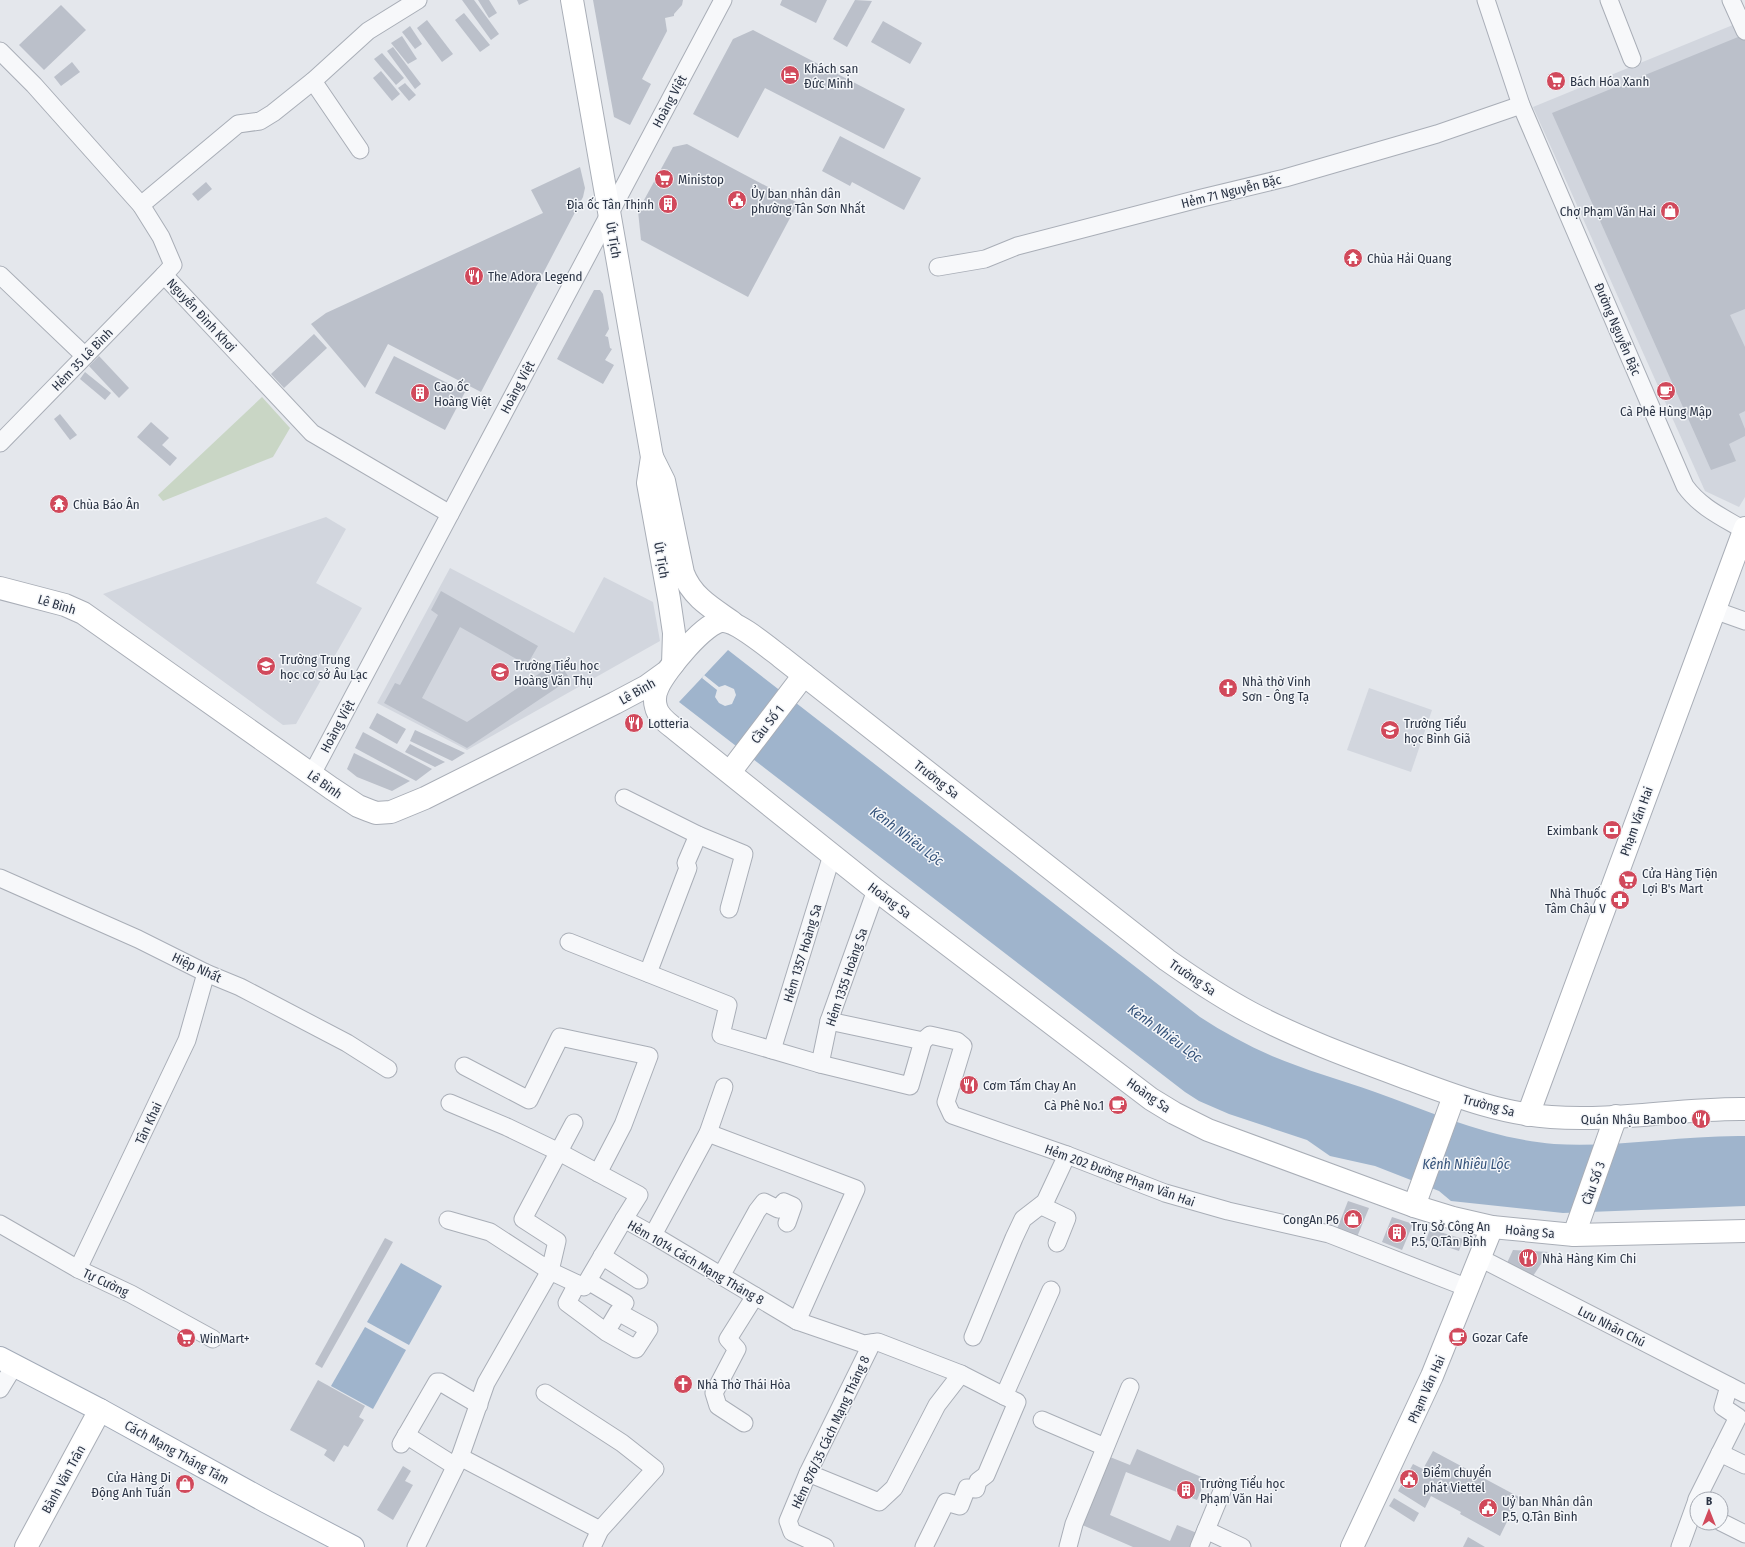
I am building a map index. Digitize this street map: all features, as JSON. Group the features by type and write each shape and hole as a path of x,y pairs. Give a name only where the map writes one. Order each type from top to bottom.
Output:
{"street":[{"path":"141,205 238,124 260,121 273,113 313,81 368,31 418,0"},
{"name":"Út Tịch","path":"572,0 652,457 664,481 683,573"},
{"name":"Hoàng Việt","path":"312,774 723,0"},
{"name":"Đường Nguyễn Bặc","path":"1486,0 1521,105 1685,486 1693,497 1703,506 1744,529"},
{"path":"1609,0 1632,59"},
{"path":"1731,0 1745,31"},
{"name":"Nguyễn Đình Khơi","path":"0,51 34,85 141,205 160,237 173,265 164,275 312,433 450,514"},
{"path":"313,81 360,150"},
{"name":"Hẻm 71 Nguyễn Bặc","path":"938,267 985,259 1017,246 1356,159 1466,125 1521,105"},
{"path":"0,275 85,356"},
{"name":"Hẻm 35 Lê Bình","path":"0,443 164,275"},
{"name":"Út Tịch","path":"652,457 648,483 670,599 674,633 670,668"},
{"name":"Phạm Văn Hai","path":"1528,1115 1744,529"},
{"name":"Trường Sa","path":"683,573 690,589 701,601 756,638 800,681 1167,960 1212,991 1251,1013 1311,1041 1452,1102 1492,1107 1528,1115 1575,1118 1614,1124 1698,1110 1745,1109"},
{"name":"Lê Bình","path":"0,588 65,605 83,613 358,806 376,813 392,812 425,798 615,703 657,680 670,668"},
{"path":"1714,610 1745,621"},
{"path":"658,713 655,697 658,687 670,668 709,625 721,620 732,622"},
{"name":"Cầu Số 1","path":"734,766 800,681"},
{"name":"Hoàng Sa","path":"615,703 625,702 640,704 658,713 676,730 734,766 832,855 876,890 1151,1098 1174,1113 1208,1130 1416,1199 1453,1218 1492,1227 1577,1227 1745,1231"},
{"path":"624,798 698,835 744,854 729,909"},
{"path":"648,973 688,868 686,863 698,835"},
{"name":"Hẻm 1357 Hoàng Sa","path":"772,1050 832,855"},
{"name":"Hiệp Nhất","path":"0,878 138,939 206,973 240,987 347,1043 388,1069"},
{"name":"Hẻm 1355 Hoàng Sa","path":"820,1064 829,1021 876,890"},
{"path":"569,942 728,1005 721,1035 820,1064 910,1086 923,1041 829,1021"},
{"name":"Tân Khai","path":"78,1269 187,1040 206,973"},
{"name":"Hẻm 202 Đường Phạm Văn Hai","path":"923,1041 930,1035 956,1041 963,1046 946,1102 952,1115 1067,1155 1165,1193 1228,1211 1329,1234 1468,1288"},
{"path":"464,1066 529,1100 560,1037 649,1056 623,1125 598,1173"},
{"path":"653,1235 708,1133 724,1087"},
{"path":"1416,1199 1452,1102"},
{"path":"450,1103 559,1152 639,1195 624,1219"},
{"path":"416,1547 458,1461 486,1383 550,1271 558,1241 523,1219 574,1123"},
{"name":"Cầu Số 3","path":"1577,1227 1614,1124"},
{"path":"708,1133 856,1189 797,1321"},
{"path":"974,1337 1014,1238 1024,1219 1044,1202 1067,1155"},
{"path":"721,1276 757,1211 764,1202 778,1209 784,1202 793,1206 787,1223"},
{"path":"1044,1202 1046,1208 1067,1218 1057,1243"},
{"name":"Hẻm 1014 Cách Mạng Tháng 8","path":"606,1332 567,1303 602,1256 624,1219 797,1321 864,1344 878,1342 961,1374 1017,1402 986,1475 978,1480 976,1489 967,1488 960,1506 946,1502 924,1547"},
{"path":"448,1220 490,1232 550,1271 582,1282 625,1303"},
{"name":"Tự Cường","path":"0,1224 78,1269 131,1294 212,1340"},
{"name":"Phạm Văn Hai","path":"1352,1547 1432,1376 1492,1227"},
{"path":"602,1256 639,1280"},
{"name":"Lưu Nhân Chú","path":"1480,1258 1745,1394"},
{"path":"1004,1396 1051,1290"},
{"path":"744,1423 718,1406 714,1393 737,1349 728,1339 755,1296"},
{"name":"Hẻm 876/35 Cách Mạng Tháng 8","path":"826,1547 792,1532 788,1521 808,1473 872,1343"},
{"path":"0,1389 7,1362"},
{"name":"Cách Mạng Tháng Tám","path":"7,1362 100,1410 267,1502 353,1547"},
{"path":"808,1473 879,1502 894,1488 937,1405 961,1374"},
{"path":"479,1405 438,1382 403,1440 458,1461 600,1530"},
{"path":"1702,1491 1738,1417 1723,1407 1729,1386"},
{"path":"1068,1547 1074,1524 1130,1387"},
{"path":"545,1393 622,1443 655,1469 600,1530 592,1547"},
{"name":"Bành Văn Trân","path":"26,1547 100,1410"},
{"path":"1042,1420 1105,1447"},
{"path":"1720,1453 1745,1465"},
{"path":"1199,1547 1222,1491"},
{"path":"1680,1547 1689,1523"},
{"path":"1729,1526 1745,1534"},
{"path":"1206,1530 1242,1547"}],"shaded area":[{"name":"Chợ Phạm Văn Hai","path":"1745,20 1745,497 1739,507 1705,491 1533,107"},
{"name":"Trường Trung học cơ sở Âu Lạc","path":"326,517 346,529 316,583 362,608 296,724 283,725 103,594"},
{"name":"Trường Tiểu học Hoàng Văn Thụ","path":"450,568 574,633 604,577 653,602 660,641 467,750 377,703"},
{"name":"Trường Tiểu học Bình Giã","path":"1369,688 1432,710 1411,772 1347,750"}],"green space":[{"path":"262,397 290,428 273,457 163,501 158,495"}],"water":[{"name":"Kênh Nhiêu Lộc","path":"728,650 1200,1017 1235,1038 1285,1061 1463,1124 1508,1137 1554,1144 1577,1145 1697,1137 1745,1136 1745,1206 1563,1213 1451,1201 1439,1191 1375,1166 1330,1156 1307,1140 1229,1114 1199,1101 1185,1092 679,702"},
{"path":"401,1263 442,1286 409,1345 367,1322"},
{"path":"365,1327 406,1350 373,1409 331,1386"}],"pier":[{"path":"704,675 719,687 725,685 734,689 736,695 732,704 725,706 719,703 715,697 717,690 702,678"}],"building":[{"path":"462,0 474,0 499,34 491,40"},
{"path":"478,0 489,0 497,13 489,18"},
{"path":"517,0 529,0 519,5"},
{"path":"593,0 683,0 682,5 674,16 665,18 667,31 642,79 651,84 630,125 614,117"},
{"path":"782,0 827,0 816,23 780,5"},
{"path":"855,0 872,1 847,47 833,39"},
{"path":"61,5 86,30 44,70 19,45"},
{"path":"464,13 490,45 480,52 455,20"},
{"path":"427,20 453,54 442,62 417,28"},
{"path":"883,21 922,43 910,64 871,42"},
{"path":"410,26 422,44 415,49 402,32"},
{"path":"753,30 905,109 884,149 765,88 738,138 693,114 733,39"},
{"name":"Chợ Phạm Văn Hai","path":"1743,35 1745,40 1745,309 1730,315 1745,347 1745,411 1739,414 1745,429 1745,436 1729,444 1736,461 1711,470 1552,113"},
{"path":"402,36 417,59 408,64 391,43"},
{"path":"393,47 421,84 415,89 387,51"},
{"path":"382,53 404,78 396,85 374,59"},
{"path":"72,62 80,72 61,86 54,77"},
{"path":"381,71 400,94 392,101 373,78"},
{"path":"405,83 416,95 409,101 398,88"},
{"path":"840,136 921,178 904,210 852,182 850,186 822,171"},
{"path":"687,144 798,203 748,297 641,240 638,211 673,147"},
{"name":"The Adora Legend","path":"580,167 585,188 583,197 481,392 388,344 365,388 311,324 326,313 543,213 531,190"},
{"path":"206,182 212,189 198,201 192,194"},
{"path":"594,290 600,290 603,294 609,329 605,336 608,337 610,348 612,349 605,360 614,365 603,384 557,359"},
{"path":"314,334 327,348 284,388 271,374"},
{"path":"99,356 129,388 119,398 89,366"},
{"name":"Cao ốc Hoàng Việt","path":"394,356 465,392 445,430 375,393"},
{"path":"85,372 111,393 105,400 80,379"},
{"path":"60,414 77,435 70,440 54,419"},
{"path":"151,422 169,438 162,445 177,458 170,466 137,437"},
{"path":"441,591 538,646 527,665 460,627 422,698 467,722 558,661 570,679 467,748 384,703 395,683 400,685 438,615 431,610"},
{"path":"377,713 406,729 397,744 369,728"},
{"path":"415,730 465,753 452,761 410,741"},
{"path":"363,732 432,769 416,781 355,748"},
{"path":"410,744 445,762 435,767 405,752"},
{"path":"354,753 410,781 392,791 357,777 347,769"},
{"name":"CongAn P6","path":"1348,1201 1369,1208 1357,1237 1337,1229"},
{"name":"Trụ Sở Công An P.5, Q.Tân Bình","path":"1392,1217 1413,1224 1402,1250 1382,1242"},
{"path":"1430,1229 1463,1239 1459,1251 1426,1240"},
{"path":"385,1238 393,1242 322,1368 315,1364"},
{"name":"Nhà Hàng Kim Chi","path":"1513,1250 1549,1252 1533,1276 1507,1263"},
{"path":"318,1380 365,1406 359,1417 364,1420 348,1447 344,1445 334,1462 324,1455 327,1450 290,1430"},
{"name":"Trường Tiểu học Phạm Văn Hai","path":"1137,1449 1206,1479 1197,1500 1126,1472 1110,1515 1170,1541 1177,1525 1197,1533 1190,1547 1133,1547 1080,1524 1110,1457 1130,1465"},
{"path":"1433,1451 1519,1497 1500,1536 1460,1514 1461,1512 1431,1496 1425,1508 1398,1491 1413,1464 1423,1469"},
{"path":"403,1466 411,1471 405,1481 413,1485 393,1520 377,1510"},
{"path":"1394,1498 1419,1513 1414,1522 1389,1506"},
{"path":"1468,1537 1485,1547 1463,1547"}],"place":[{"name":"Khách sạn Đức Minh","path":"790,75"},
{"name":"Bách Hóa Xanh","path":"1556,81"},
{"name":"Ministop","path":"664,179"},
{"name":"Ủy ban nhân dân phường Tân Sơn Nhất","path":"737,200"},
{"name":"Địa ốc Tân Thịnh","path":"668,204"},
{"name":"Chợ Phạm Văn Hai","path":"1670,211"},
{"name":"Chùa Hải Quang","path":"1353,258"},
{"name":"The Adora Legend","path":"474,276"},
{"name":"Cà Phê Hùng Mập","path":"1666,391"},
{"name":"Cao ốc Hoàng Việt","path":"420,393"},
{"name":"Chùa Báo Ân","path":"59,504"},
{"name":"Trường Trung học cơ sở Âu Lạc","path":"266,666"},
{"name":"Trường Tiểu học Hoàng Văn Thụ","path":"500,672"},
{"name":"Nhà thờ Vinh Sơn - Ông Tạ","path":"1228,688"},
{"name":"Lotteria","path":"634,723"},
{"name":"Trường Tiểu học Bình Giã","path":"1390,730"},
{"name":"Eximbank","path":"1612,830"},
{"name":"Cửa Hàng Tiện Lợi B's Mart","path":"1628,880"},
{"name":"Nhà Thuốc Tâm Châu V","path":"1620,900"},
{"name":"Cơm Tấm Chay An","path":"969,1085"},
{"name":"Cà Phê No.1","path":"1118,1105"},
{"name":"Quán Nhậu Bamboo","path":"1701,1119"},
{"name":"CongAn P6","path":"1353,1219"},
{"name":"Trụ Sở Công An P.5, Q.Tân Bình","path":"1397,1233"},
{"name":"Nhà Hàng Kim Chi","path":"1528,1258"},
{"name":"Gozar Cafe","path":"1458,1337"},
{"name":"WinMart+","path":"186,1338"},
{"name":"Nhà Thờ Thái Hòa","path":"683,1384"},
{"name":"Điểm chuyển phát Viettel","path":"1409,1479"},
{"name":"Cửa Hàng Di Động Anh Tuấn","path":"185,1484"},
{"name":"Trường Tiểu học Phạm Văn Hai","path":"1186,1490"},
{"name":"Uỷ ban Nhân dân P.5, Q.Tân Bình","path":"1488,1508"}]}
